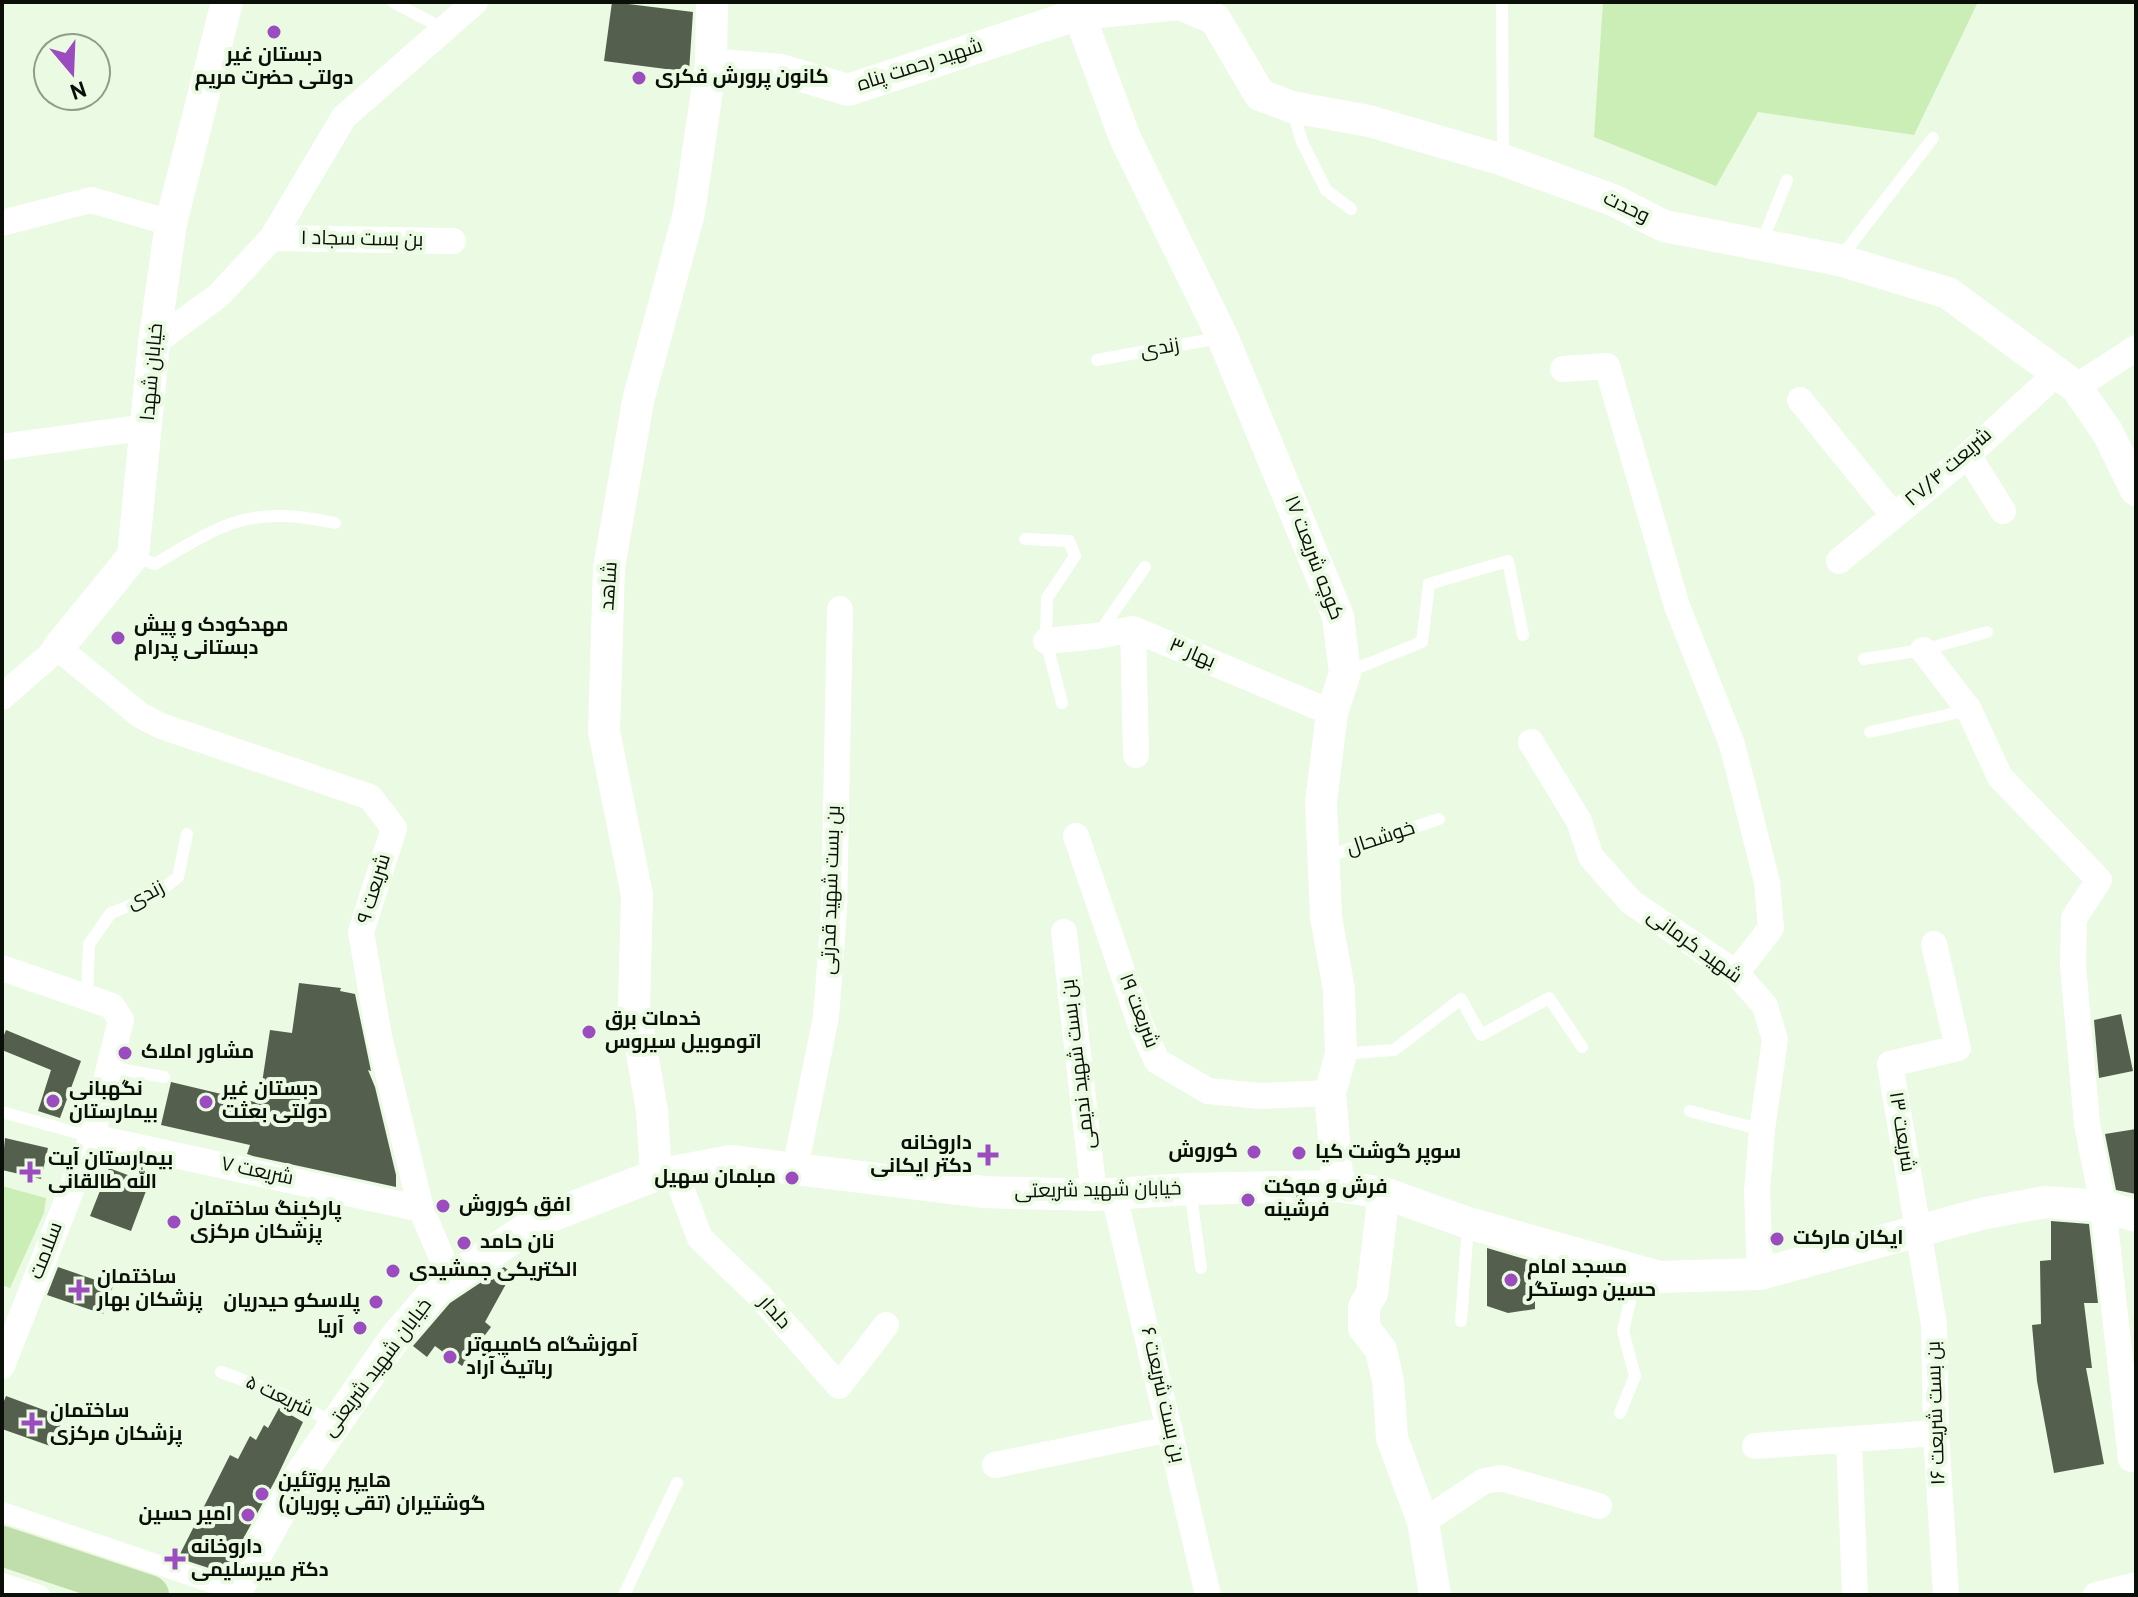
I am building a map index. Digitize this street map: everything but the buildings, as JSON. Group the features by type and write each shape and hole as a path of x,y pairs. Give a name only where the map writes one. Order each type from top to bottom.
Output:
{"main road":[{"path":"2,1546 134,1593"}],"street":[{"name":"خیابان شهدا","path":"133,556 154,343 171,223 227,2"},
{"path":"154,343 219,295 272,238 344,117 475,2"},
{"name":"شاهد","path":"666,1174 634,1006 637,895 604,731 609,568 638,401 689,213 711,64 712,2"},
{"name":"وحدت","path":"1079,14 1180,4 1215,19 1260,95 1292,107 1369,121 1503,160 1613,200 1664,226 1839,260 1948,293 2066,380 2108,433 2136,490"},
{"name":"شهید رحمت پناه","path":"711,64 781,70 848,90 1079,14"},
{"name":"کوچه شریعت ۱۷","path":"1079,14 1125,138 1223,338 1338,616 1345,673 1332,713 1321,802 1326,917 1339,990 1341,1054 1330,1093 1338,1186"},
{"path":"2,223 91,200 171,223"},
{"name":"بن بست سجاد ۱","path":"272,238 453,241"},
{"name":"شریعت ۲۷/۴","path":"1839,561 1968,455 2066,380 2136,348"},
{"path":"1563,369 1607,366 1677,606 1732,744 1767,882 1771,928 1736,973"},
{"path":"1800,400 1894,516"},
{"path":"2,447 148,427"},
{"path":"1968,455 2003,511"},
{"path":"2,697 58,648 133,556"},
{"name":"بن بست شهید قدرتی","path":"795,1169 826,1017 834,912 840,609"},
{"path":"1046,641 1133,629 1136,755"},
{"name":"بهار ۳","path":"1133,629 1332,713"},
{"name":"شریعت ۹","path":"58,648 140,715 161,726 370,797 394,828 361,932 379,1036 421,1209 451,1279"},
{"path":"1923,650 1969,710 2000,777 2099,880 2074,918 2073,966 2087,1124 2103,1206 2131,1459"},
{"name":"شهید کرمانی","path":"1531,742 1579,821 1591,857 1631,902 1736,973 1765,1006 1775,1040 1757,1191 1760,1274"},
{"name":"شریعت ۱۹","path":"1076,836 1141,1026 1157,1061 1208,1091 1260,1096 1330,1093"},
{"name":"بن بست شهید ندیمی","path":"1064,932 1104,1195"},
{"name":"شریعت ۱۳","path":"1918,1232 1890,1064 1958,1048 1934,944"},
{"name":"سلامت","path":"2,968 112,1006 121,1020 92,1137 2,1366"},
{"name":"شریعت ۷","path":"92,1137 214,1169 421,1209"},
{"name":"خیابان شهید شریعتی","path":"237,1594 300,1475 394,1339 437,1289 538,1221 666,1174 731,1161 984,1192 1104,1195 1190,1189 1338,1186 1384,1193 1468,1223 1659,1277 1760,1274 1981,1214 2045,1202 2103,1206 2136,1216"},
{"name":"دلدار","path":"666,1174 700,1238 760,1296 839,1386 886,1325"},
{"path":"1384,1193 1372,1293 1364,1307 1364,1328 1381,1350 1388,1381 1392,1438 1423,1522 1437,1594"},
{"name":"بن بست شریعت ۶","path":"1104,1195 1170,1429 1208,1595"},
{"name":"بن بست شریعت ۱۶","path":"1918,1232 1934,1325 1936,1433 1946,1595"},
{"path":"995,1465 1170,1429"},
{"path":"1755,1446 1936,1433"},
{"path":"1849,1439 1855,1595"},
{"path":"1423,1522 1484,1481 1501,1478 1599,1506"},
{"path":"2,1512 237,1594"},
{"path":"2,1583 40,1595"},
{"path":"2096,1595 2136,1585"}],"lane":[{"path":"393,2 442,28"},
{"path":"1502,2 1503,160"},
{"path":"1292,107 1302,142 1326,190 1351,209"},
{"path":"1839,260 1933,138"},
{"path":"1761,245 1787,180"},
{"name":"زندی","path":"1097,360 1223,338"},
{"path":"133,556 155,564 211,531 253,516 299,516 335,523"},
{"path":"1025,539 1069,541 1075,556 1047,598 1046,641 1062,703"},
{"path":"1345,673 1422,642 1429,584 1508,561 1523,635"},
{"path":"1097,636 1145,567"},
{"path":"1864,659 1923,650 1987,632"},
{"path":"1870,732 1969,710"},
{"name":"خوشحال","path":"1323,858 1439,819"},
{"name":"زندی","path":"87,997 89,944 111,913 154,896 178,877 187,834"},
{"path":"1341,1054 1394,1050 1461,999 1481,1035 1549,998 1582,1047"},
{"path":"109,1067 164,1077"},
{"path":"1690,1111 1762,1130"},
{"path":"2,1112 92,1137"},
{"path":"1190,1189 1201,1268"},
{"path":"1461,1321 1468,1223"},
{"path":"1620,1413 1635,1376 1623,1331 1637,1271"},
{"name":"شریعت ۵","path":"221,1372 286,1396 335,1425"},
{"path":"624,1595 677,1483"}],"green space":[{"path":"1603,2 1977,4 1914,135 1758,112 1716,186 1594,137"},
{"path":"2,1186 46,1198 44,1213 10,1288 2,1285"}],"place":[{"name":"دبستان غیر دولتی حضرت مریم","path":"274,32"},
{"name":"کانون پرورش فکری","path":"639,78"},
{"name":"مهدکودک و پیش دبستانی پدرام","path":"118,638"},
{"name":"خدمات برق اتوموبیل سیروس","path":"589,1032"},
{"name":"مشاور املاک","path":"125,1053"},
{"name":"نگهبانی بیمارستان","path":"53,1101"},
{"name":"دبستان غیر دولتی بعثت","path":"206,1102"},
{"name":"کوروش","path":"1254,1152"},
{"name":"سوپر گوشت کیا","path":"1299,1153"},
{"name":"داروخانه دکتر ایکانی","path":"988,1155"},
{"name":"بیمارستان آیت الله طالقانی","path":"30,1172"},
{"name":"مبلمان سهیل","path":"792,1178"},
{"name":"فرش و موکت فرشینه","path":"1248,1200"},
{"name":"افق کوروش","path":"443,1206"},
{"name":"پارکینگ ساختمان پزشکان مرکزی","path":"174,1222"},
{"name":"ایکان مارکت","path":"1777,1239"},
{"name":"نان حامد","path":"464,1243"},
{"name":"الکتریکی جمشیدی","path":"393,1271"},
{"name":"مسجد امام حسین دوستگر","path":"1511,1280"},
{"name":"ساختمان پزشکان بهار","path":"79,1290"},
{"name":"پلاسکو حیدریان","path":"376,1302"},
{"name":"آریا","path":"360,1328"},
{"name":"آموزشگاه کامپیوتر رباتیک آراد","path":"450,1357"},
{"name":"ساختمان پزشکان مرکزی","path":"32,1423"},
{"name":"هایپر پروتئین گوشتیران (تقی پوریان)","path":"262,1494"},
{"name":"امیر حسین","path":"248,1515"},
{"name":"داروخانه دکتر میرسلیمی","path":"175,1559"}]}
